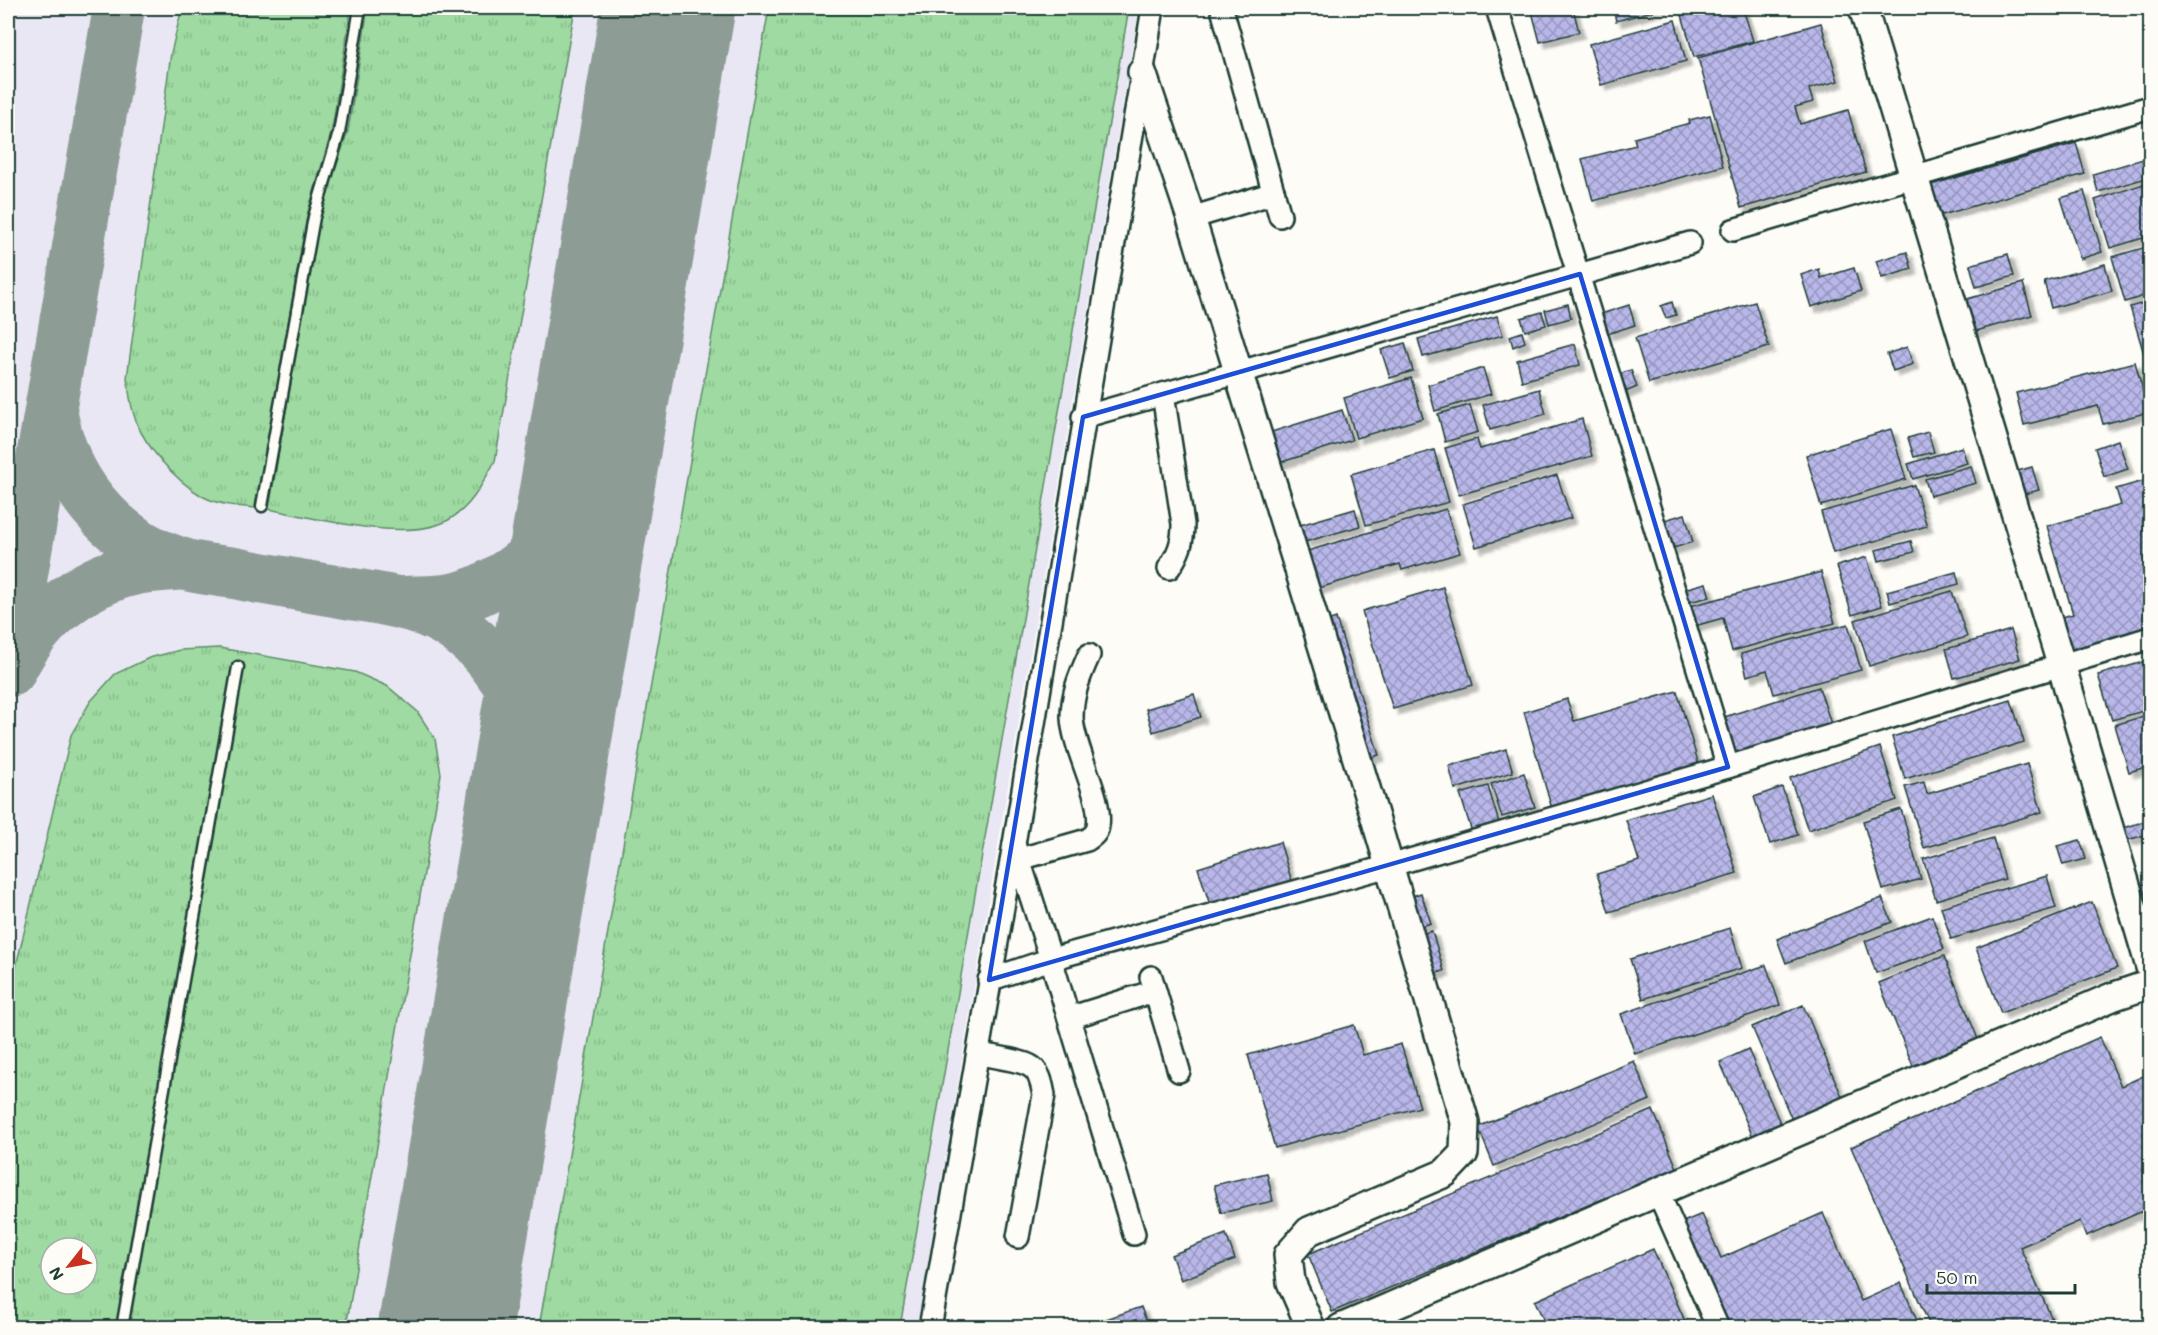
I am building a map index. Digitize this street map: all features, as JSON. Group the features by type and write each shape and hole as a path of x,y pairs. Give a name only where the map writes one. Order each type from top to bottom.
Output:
{"street":[{"path":"930,1328 989,980 1017,851 1083,417 1153,8"},
{"path":"1497,8 1580,274 1728,767"},
{"path":"1863,8 2151,967"},
{"path":"1222,9 1280,216"},
{"path":"1142,72 1191,218 1466,1122 1464,1153 1445,1173 1309,1231 1288,1255 1291,1282 1311,1328"},
{"path":"1733,230 2151,106"},
{"path":"1191,218 1274,193"},
{"path":"1083,417 1690,243"},
{"path":"1163,394 1183,524 1183,541 1179,553 1169,568"},
{"path":"989,980 1051,959 1389,866 1728,767 2151,638"},
{"path":"1017,851 1088,840 1095,834 1098,825 1097,808 1072,719 1073,698 1089,655"},
{"path":"1017,851 1134,1234"},
{"path":"1069,1018 1153,984 1179,1071"},
{"path":"1341,1328 2112,997 2151,984"},
{"path":"978,1054 1029,1066 1038,1074 1042,1084 1044,1095 1018,1237"},
{"path":"1658,1192 1718,1328"}],"lane":[{"path":"261,506 314,217 339,133 360,8"},
{"path":"123,1328 238,667"}],"highlighted area":[{"path":"1580,274 1728,767 989,980 1083,417"}],"shaded area":[{"path":"8,8 1139,8 917,1327 8,1327"}],"green space":[{"path":"182,8 351,8 332,130 307,216 256,508 214,502 192,489 171,471 144,438 134,415 129,392 127,378 171,53"},
{"path":"368,8 575,8 495,461 476,493 458,514 433,526 412,529 362,527 269,509 319,219 348,131"},
{"path":"769,8 1129,8 900,1327 539,1327"},
{"path":"219,648 355,672 387,686 417,711 435,739 441,774 346,1327 8,1328 8,1000 71,735 90,702 115,674 149,658 180,650"}],"building":[{"path":"1531,8 1573,8 1579,32 1540,42"},
{"path":"1613,8 1664,8 1616,21"},
{"path":"1680,8 1743,8 1753,41 1694,57"},
{"path":"1675,20 1686,61 1601,85 1589,44"},
{"path":"1821,23 1838,81 1809,89 1813,102 1795,107 1800,124 1848,110 1866,172 1741,208 1698,58"},
{"path":"1710,115 1723,166 1593,201 1582,159 1636,145 1634,138 1690,123 1689,120"},
{"path":"2076,143 2085,174 1935,217 1927,186"},
{"path":"2150,157 2150,177 2098,192 2093,174"},
{"path":"2150,182 2150,236 2110,248 2095,200"},
{"path":"2084,191 2102,252 2080,259 2061,198"},
{"path":"2150,246 2150,294 2125,302 2112,257"},
{"path":"1907,252 1912,269 1882,278 1876,261"},
{"path":"2008,254 2014,276 1976,287 1970,265"},
{"path":"2105,264 2112,291 2051,308 2044,281"},
{"path":"1854,268 1861,291 1811,307 1801,275 1819,269 1821,278"},
{"path":"2023,283 2032,315 1969,333 1960,301"},
{"path":"2150,301 2150,352 2144,354 2130,307"},
{"path":"1672,302 1676,315 1666,318 1661,306"},
{"path":"1755,302 1769,347 1649,383 1635,338"},
{"path":"1568,304 1571,318 1549,324 1545,310"},
{"path":"1629,305 1635,325 1607,334 1601,314"},
{"path":"1542,312 1546,325 1525,331 1521,318"},
{"path":"1497,316 1503,335 1423,357 1418,339"},
{"path":"1522,332 1525,342 1513,347 1510,336"},
{"path":"1405,343 1413,371 1390,378 1381,350"},
{"path":"1575,344 1580,365 1522,381 1517,360"},
{"path":"1907,347 1913,364 1893,371 1887,354"},
{"path":"2150,360 2150,383 2144,362"},
{"path":"2135,362 2149,412 2103,424 2098,406 2024,425 2016,393"},
{"path":"1483,368 1491,394 1435,411 1428,385"},
{"path":"1631,370 1637,387 1623,393 1616,375"},
{"path":"1411,378 1423,418 1356,438 1344,398"},
{"path":"1539,389 1546,414 1490,430 1483,405"},
{"path":"1470,405 1478,432 1445,442 1438,414"},
{"path":"1342,410 1352,440 1272,465 1262,435"},
{"path":"1582,419 1592,456 1459,495 1445,448 1477,439 1480,449"},
{"path":"1891,429 1906,479 1821,506 1806,455"},
{"path":"1928,432 1934,452 1914,457 1908,438"},
{"path":"2118,440 2128,469 2104,477 2095,448"},
{"path":"1962,447 1967,463 1913,479 1908,464"},
{"path":"1434,450 1449,502 1366,525 1351,474"},
{"path":"1971,466 1976,483 1930,496 1925,479"},
{"path":"2032,467 2039,490 2021,495 2014,472"},
{"path":"1557,475 1571,518 1476,547 1463,504"},
{"path":"2150,479 2150,630 2069,654 2058,618 2073,614 2047,526 2121,505 2116,489"},
{"path":"1914,485 1927,526 1833,553 1821,512"},
{"path":"1355,509 1360,526 1305,542 1300,525"},
{"path":"1446,509 1460,553 1402,570 1400,564 1312,590 1301,553"},
{"path":"1685,514 1693,542 1670,549 1661,521"},
{"path":"1911,541 1914,552 1879,561 1876,550"},
{"path":"1867,557 1882,606 1852,615 1837,566"},
{"path":"1821,572 1835,623 1732,651 1723,618 1691,627 1686,607"},
{"path":"1956,572 1959,584 1890,603 1887,591"},
{"path":"1706,583 1710,597 1684,603 1680,590"},
{"path":"1443,587 1473,685 1393,709 1362,611"},
{"path":"1952,591 1967,637 1869,666 1855,620"},
{"path":"1336,618 1379,755 1363,760 1320,624"},
{"path":"1848,624 1861,670 1774,694 1767,670 1747,676 1741,654"},
{"path":"2011,630 2020,659 1954,678 1946,649"},
{"path":"2150,660 2150,709 2112,720 2098,675"},
{"path":"1819,687 1831,724 1731,756 1718,719"},
{"path":"1677,691 1699,765 1552,809 1524,712 1567,699 1574,721"},
{"path":"1194,694 1201,717 1153,732 1146,709"},
{"path":"2011,700 2024,742 1905,779 1892,737"},
{"path":"2150,714 2150,766 2129,772 2115,725"},
{"path":"1880,747 1897,800 1808,830 1790,778"},
{"path":"1506,749 1513,772 1455,789 1449,766"},
{"path":"2027,764 2042,812 1924,848 1905,787 1924,782 1927,794"},
{"path":"1524,773 1535,807 1502,817 1491,784"},
{"path":"1488,786 1499,823 1472,832 1460,794"},
{"path":"1782,787 1798,835 1770,844 1754,797"},
{"path":"1712,794 1737,873 1609,912 1597,874 1639,861 1626,820"},
{"path":"1901,809 1921,879 1883,890 1863,821"},
{"path":"2145,821 2149,834 2127,840 2124,828"},
{"path":"1993,838 2005,879 1936,900 1923,859"},
{"path":"2080,840 2086,859 2063,865 2057,846"},
{"path":"1280,842 1292,882 1211,908 1198,868"},
{"path":"2047,876 2056,908 1951,939 1941,907"},
{"path":"2150,882 2150,939 2134,887"},
{"path":"1421,893 1431,923 1413,929 1404,899"},
{"path":"1882,898 1892,922 1786,963 1777,939"},
{"path":"2092,902 2117,968 2001,1013 1976,948"},
{"path":"1932,916 1944,949 1876,973 1865,941"},
{"path":"1730,928 1742,968 1643,999 1630,959"},
{"path":"1432,931 1444,971 1426,976 1414,936"},
{"path":"1944,956 1978,1039 1913,1066 1879,983"},
{"path":"1766,965 1780,1005 1635,1054 1621,1014"},
{"path":"1803,1005 1844,1101 1793,1122 1752,1027"},
{"path":"1354,1025 1363,1055 1401,1044 1420,1107 1275,1148 1248,1055"},
{"path":"2100,1037 2121,1086 2148,1074 2150,1079 2150,1208 2086,1236 2080,1221 2020,1247 2056,1328 1931,1328 1851,1147"},
{"path":"1748,1049 1781,1125 1753,1137 1720,1062"},
{"path":"1634,1061 1650,1100 1494,1166 1478,1127"},
{"path":"1653,1110 1677,1168 1332,1312 1308,1254"},
{"path":"1267,1173 1273,1201 1221,1213 1214,1185"},
{"path":"1823,1213 1861,1301 1901,1283 1920,1328 1727,1328 1681,1223 1702,1214 1721,1258"},
{"path":"1226,1234 1235,1259 1181,1280 1171,1255"},
{"path":"1653,1249 1685,1321 1671,1328 1547,1328 1535,1301"},
{"path":"1141,1307 1149,1328 1080,1328"}],"taxiway":[{"path":"8,656 119,8"},
{"path":"51,409 66,460 78,483 93,504 132,540 155,553 193,567 402,603 437,616 468,636 482,649 505,679 522,713 531,747 534,798"},
{"path":"402,602 440,601 466,595 493,584 523,564 537,552 559,526 576,496 591,460"},
{"path":"10,671 32,635 61,605 78,593 96,583 136,569 183,564"}],"runway":[{"path":"445,1328 668,8"}]}
